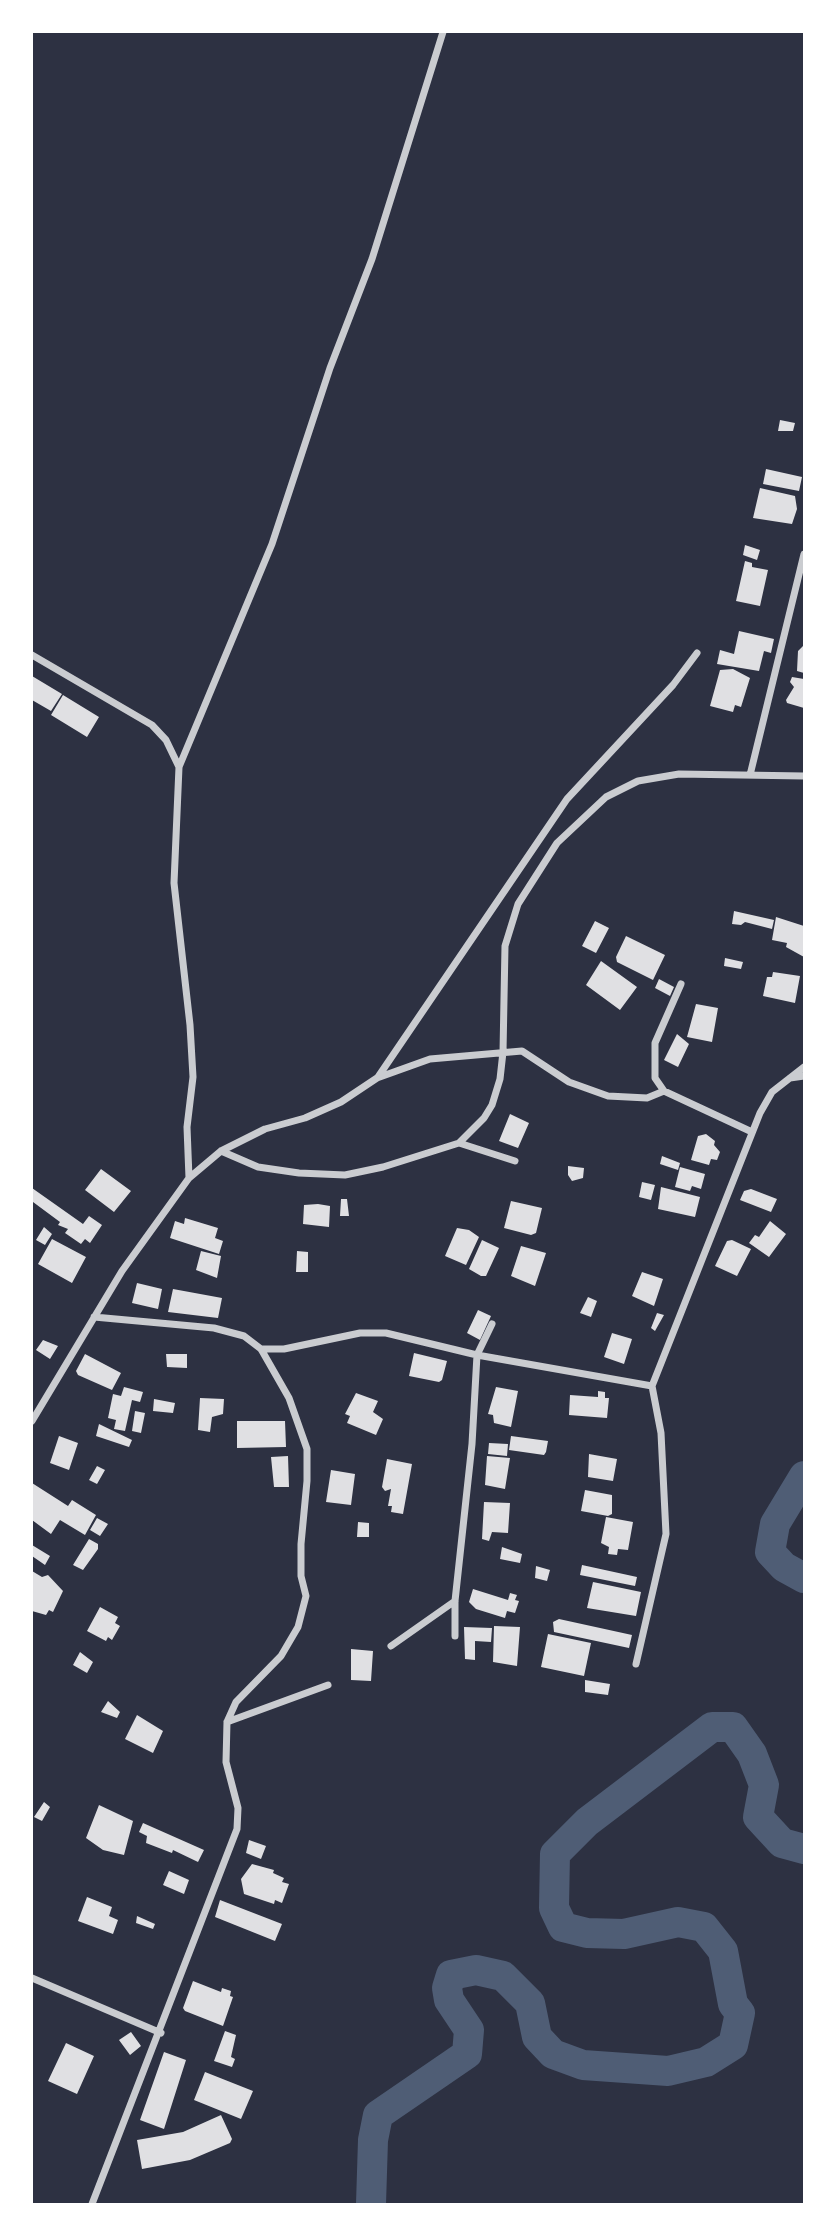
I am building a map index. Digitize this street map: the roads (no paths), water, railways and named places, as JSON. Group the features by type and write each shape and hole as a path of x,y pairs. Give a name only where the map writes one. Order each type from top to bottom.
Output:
{"street":[{"path":"189,1178 187,1127 193,1077 174,883 179,767 272,544 330,368 372,259 443,32"},
{"path":"750,775 804,554"},
{"path":"377,1078 566,799 673,685 697,653"},
{"path":"32,654 152,725 166,740 179,767"},
{"path":"221,1151 258,1167 299,1173 345,1174 383,1167 459,1143 484,1118 492,1105 503,1052 505,946 518,904 557,843 607,797 638,781 679,774 804,776"},
{"path":"681,984 654,1043 654,1078 664,1091 752,1132"},
{"path":"32,1421 122,1271 189,1178 221,1151 265,1129 305,1118 341,1102 377,1078 430,1059 522,1051 569,1082 608,1096 647,1098 664,1091"},
{"path":"636,1664 666,1534 661,1433 652,1386 752,1132 772,1092 786,1078 804,1067"},
{"path":"786,1078 804,1076"},
{"path":"459,1143 515,1161"},
{"path":"92,2204 161,2033 237,1829 238,1808 226,1762 227,1722 236,1702 281,1656 298,1627 306,1596 301,1576 301,1545 306,1520 307,1449 289,1398 261,1349 244,1336 214,1328 94,1317"},
{"path":"455,1636 455,1601 472,1444 477,1355 492,1324"},
{"path":"261,1349 284,1349 360,1333 386,1333 477,1355 652,1386"},
{"path":"32,1401 42,1405"},
{"path":"391,1646 455,1601"},
{"path":"227,1722 328,1685"},
{"path":"32,1978 161,2033"}],"waterway":[{"path":"804,1476 775,1524 770,1552 784,1567 804,1578"},
{"path":"371,2204 373,2140 378,2115 467,2054 469,2030 449,2000 447,1988 451,1975 476,1970 503,1976 530,2003 537,2037 553,2054 583,2065 668,2071 706,2062 733,2045 740,2013 733,2004 723,1951 704,1927 678,1922 624,1934 587,1933 563,1927 554,1908 555,1854 587,1822 712,1727 733,1727 752,1754 764,1785 758,1817 782,1843 804,1849"}]}
